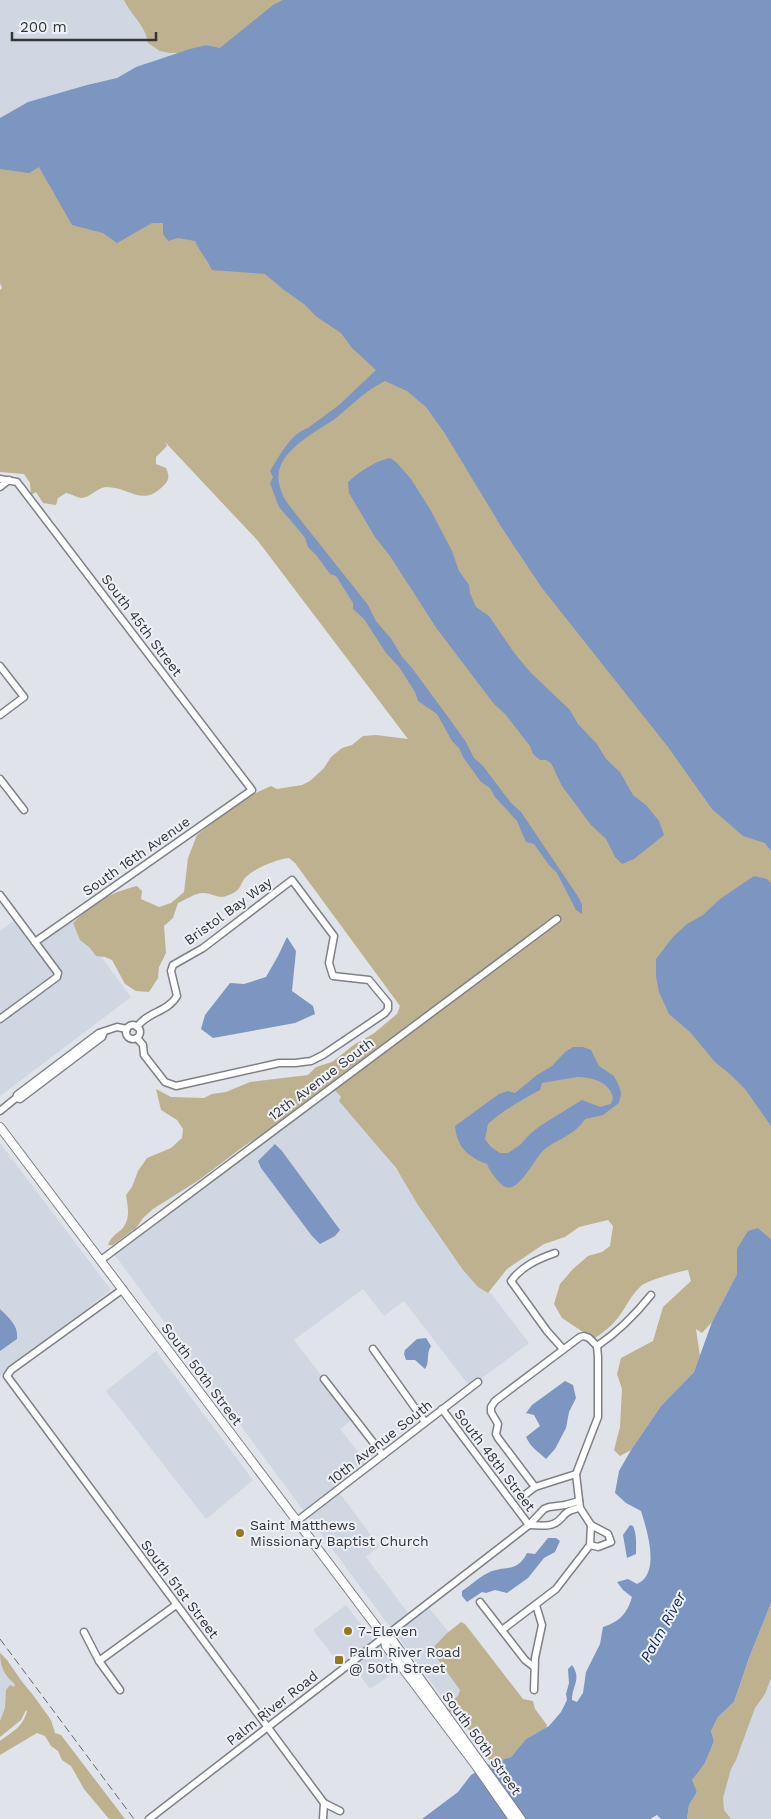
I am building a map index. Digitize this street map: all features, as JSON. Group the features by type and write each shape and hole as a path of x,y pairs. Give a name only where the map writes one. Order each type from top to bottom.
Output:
{"main road":[{"name":"South 50th Street","path":"0,1127 384,1636 386,1646 521,1819"},
{"name":"South 50th Street","path":"477,1762 513,1819"}],"street":[{"path":"0,479 9,480"},
{"path":"0,487 9,480"},
{"name":"South 45th Street","path":"9,480 17,482 252,790"},
{"path":"0,666 24,697 0,715"},
{"path":"0,778 24,810"},
{"name":"South 16th Avenue","path":"35,942 252,790"},
{"name":"Bristol Bay Way","path":"136,1038 143,1045 144,1054 165,1082 176,1086 279,1063 295,1064 311,1061 385,1013 388,1009 388,1003 369,980 333,976 329,963 334,936 292,880 203,948 173,965 171,971 177,996 174,1001 162,1010 150,1015 137,1026"},
{"path":"0,895 58,973 58,975 0,1019"},
{"name":"12th Avenue South","path":"101,1260 557,919"},
{"path":"0,1111 16,1098 20,1099 56,1072 102,1037 104,1032 117,1027 126,1029 132,1025 137,1026 140,1032 136,1038 132,1039 128,1038 126,1029"},
{"path":"555,1253 537,1260 517,1273 511,1281 547,1331 563,1349"},
{"name":"South 51st Street","path":"122,1289 11,1370 7,1376 324,1803"},
{"path":"597,1346 615,1334 651,1295"},
{"path":"535,1487 498,1438 496,1434 498,1424 491,1412 491,1407 495,1401 563,1349 584,1336 597,1346 599,1405 598,1417 576,1474 579,1504 591,1525 608,1534 611,1542 598,1547 590,1545"},
{"path":"373,1349 425,1422"},
{"path":"324,1379 383,1455"},
{"name":"10th Avenue South","path":"297,1521 478,1382"},
{"name":"South 48th Street","path":"442,1409 529,1525"},
{"path":"521,1498 535,1487 576,1474"},
{"path":"529,1525 551,1525 557,1522 563,1514 579,1504"},
{"name":"Palm River Road","path":"154,1818 384,1636 529,1525 544,1509 579,1504"},
{"path":"560,1506 563,1514"},
{"path":"502,1630 562,1583 590,1545 591,1525"},
{"path":"480,1602 525,1660 534,1667"},
{"path":"99,1660 176,1605"},
{"path":"534,1690 534,1667 542,1624 536,1605"},
{"path":"84,1632 99,1660 120,1690"},
{"path":"323,1819 324,1803 340,1811"}],"shaded area":[{"path":"0,0 140,0 181,53 136,67 117,78 28,102 0,118"},
{"path":"124,0 382,0 344,93 206,45 181,53 160,51 148,43 144,31"},
{"path":"81,98 771,712 771,1239 758,1228 737,1249 737,1274 712,1322 702,1333 696,1329 700,1356 694,1372 661,1406 631,1450 620,1456 614,1450 620,1427 622,1389 617,1374 621,1358 653,1341 663,1307 691,1281 688,1270 656,1279 641,1286 615,1322 595,1338 583,1332 562,1318 554,1304 560,1284 573,1269 588,1256 602,1252 610,1246 613,1226 608,1220 579,1227 565,1237 544,1244 507,1269 488,1293 478,1287 463,1270 418,1205 396,1168 339,1101 341,1097 330,1085 199,1180 153,1209 136,1228 113,1245 108,1245 126,1222 128,1213 126,1195 132,1187 138,1171 147,1158 171,1148 182,1138 183,1129 177,1120 161,1110 156,1089 171,1097 204,1098 212,1094 226,1092 250,1082 308,1075 316,1067 332,1062 355,1044 373,1034 397,1014 400,1006 295,863 289,858 273,862 251,873 237,891 229,895 219,897 200,893 178,903 173,918 164,926 166,953 159,967 158,978 149,992 136,991 125,984 112,960 96,956 80,940 73,923 102,899 137,886 142,891 141,899 159,907 171,903 184,892 188,858 197,835 237,804 271,786 277,789 302,785 310,781 324,768 331,757 363,736 376,735 408,739 258,541 165,442 167,446 156,457 156,464 166,468 168,479 156,492 149,495 136,495 106,487 84,498 66,493 58,498 56,505 43,503 36,492 31,495 30,483 24,474 0,472 0,290 2,288 0,283 0,129"},
{"path":"69,913 131,997 0,1096 0,931 20,916 35,935 40,935"},
{"path":"332,1086 529,1343 470,1387 404,1301 384,1316 363,1289 294,1340 354,1418 340,1429 368,1465 313,1505 303,1510 114,1254"},
{"path":"0,1143 111,1290 0,1376"},
{"path":"156,1351 253,1480 206,1519 106,1391"},
{"path":"338,1491 379,1546 366,1557 408,1613 391,1626 308,1516"},
{"path":"771,1603 771,1678 765,1694 755,1708 731,1769 723,1798 724,1810 731,1819 687,1819 689,1805 697,1792 691,1780 705,1763 714,1741 711,1731 718,1717 734,1702"},
{"path":"346,1605 373,1640 341,1666 313,1630"},
{"path":"429,1608 451,1635 465,1691 447,1704 396,1634"},
{"path":"461,1622 465,1624 523,1699 533,1701 535,1709 547,1725 546,1728 526,1739 511,1757 491,1763 459,1716 446,1710 450,1703 447,1704 458,1696 460,1690 432,1649"},
{"path":"771,1639 771,1819 712,1819"},
{"path":"378,1642 398,1670 370,1689 351,1663"},
{"path":"0,1651 38,1702 0,1731"},
{"path":"0,1653 51,1720 55,1733 61,1735 125,1819 109,1819 84,1789 71,1766 62,1760 58,1751 51,1746 45,1736 37,1733 0,1755 0,1741 20,1725 27,1711 21,1720 0,1737 0,1721 5,1708 6,1690 10,1685 15,1687 3,1670"}],"water":[{"path":"283,0 771,0 771,851 765,843 743,836 712,809 668,747 542,588 502,528 444,432 426,407 407,391 385,381 306,438 287,455 281,464 278,475 281,491 290,507 368,605 376,621 466,742 474,758 483,766 511,803 521,812 577,895 582,904 582,914 576,910 557,873 534,844 526,842 517,821 495,797 490,788 481,782 463,757 459,748 452,741 437,714 418,701 415,692 399,667 386,653 364,619 353,609 353,603 336,576 330,574 308,547 305,538 279,507 270,483 273,477 270,471 291,440 339,405 376,370 352,348 341,333 317,317 304,304 265,274 212,270 195,241 178,238 168,241 163,234 163,223 152,223 117,243 103,233 72,225 39,167 29,173 0,169 0,118 28,102 117,78 136,67 190,49 206,45 220,48 273,5"},
{"path":"390,458 411,479 430,509 452,551 459,571 469,585 476,607 489,616 515,654 531,673 570,710 578,724 597,744 606,759 620,772 633,795 647,806 659,821 664,835 634,859 622,864 615,857 606,839 591,825 562,786 551,763 546,760 540,760 533,754 530,746 505,714 494,704 437,629 390,556 375,537 349,493 348,482 368,467"},
{"path":"754,876 767,879 771,883 771,1126 745,1089 715,1062 690,1032 669,1014 659,992 656,976 656,959 673,937 687,924 703,915 720,899"},
{"path":"287,937 296,951 292,991 313,1006 315,1014 295,1023 213,1038 201,1029 205,1015 230,983 244,984 266,977"},
{"path":"573,1047 583,1047 591,1050 599,1066 614,1076 621,1093 619,1103 603,1115 585,1119 572,1133 550,1145 518,1183 512,1187 506,1187 494,1176 487,1164 474,1158 465,1150 458,1140 455,1126 499,1094 508,1091 515,1093 537,1075 552,1066 565,1052","holes":["583,1077 594,1079 604,1084 613,1098 611,1104 600,1107 582,1100 540,1126 520,1145 508,1153 500,1153 491,1147 485,1139 488,1124 500,1114 540,1090 542,1083"]},
{"path":"275,1144 340,1230 335,1236 320,1244 261,1168 258,1161"},
{"name":"Palm River","path":"758,1228 771,1239 771,1603 734,1702 718,1717 711,1731 714,1741 705,1763 692,1780 697,1792 689,1805 687,1819 661,1819 657,1815 650,1819 422,1819 458,1792 471,1775 491,1763 511,1757 526,1739 549,1726 561,1712 567,1700 568,1669 572,1665 576,1678 572,1700 577,1702 583,1693 586,1672 600,1644 603,1627 614,1623 622,1616 628,1608 632,1597 617,1582 628,1579 637,1584 644,1579 649,1571 649,1540 641,1511 626,1503 615,1493 619,1471 661,1406 694,1372 712,1322 737,1274 737,1249 748,1231"},
{"path":"0,1309 13,1322 17,1339 0,1351"},
{"path":"426,1338 431,1346 425,1369 415,1360 406,1360 404,1354 405,1350 417,1339"},
{"path":"565,1381 573,1385 576,1398 569,1412 566,1428 555,1449 546,1459 532,1447 526,1437 540,1426 534,1415 526,1413 532,1405"},
{"path":"630,1525 633,1526 635,1533 636,1554 627,1558 623,1535"},
{"path":"548,1538 556,1538 560,1541 555,1552 544,1558 528,1578 507,1593 495,1590 486,1593 482,1592 467,1602 462,1596 462,1591 484,1575 518,1564 527,1553 535,1554"}],"railway":[{"path":"0,1639 134,1819"}],"place":[{"name":"Saint Matthews Missionary Baptist Church","path":"240,1533"},
{"name":"7-Eleven","path":"348,1631"},
{"name":"Palm River Road @ 50th Street","path":"339,1660"}]}
